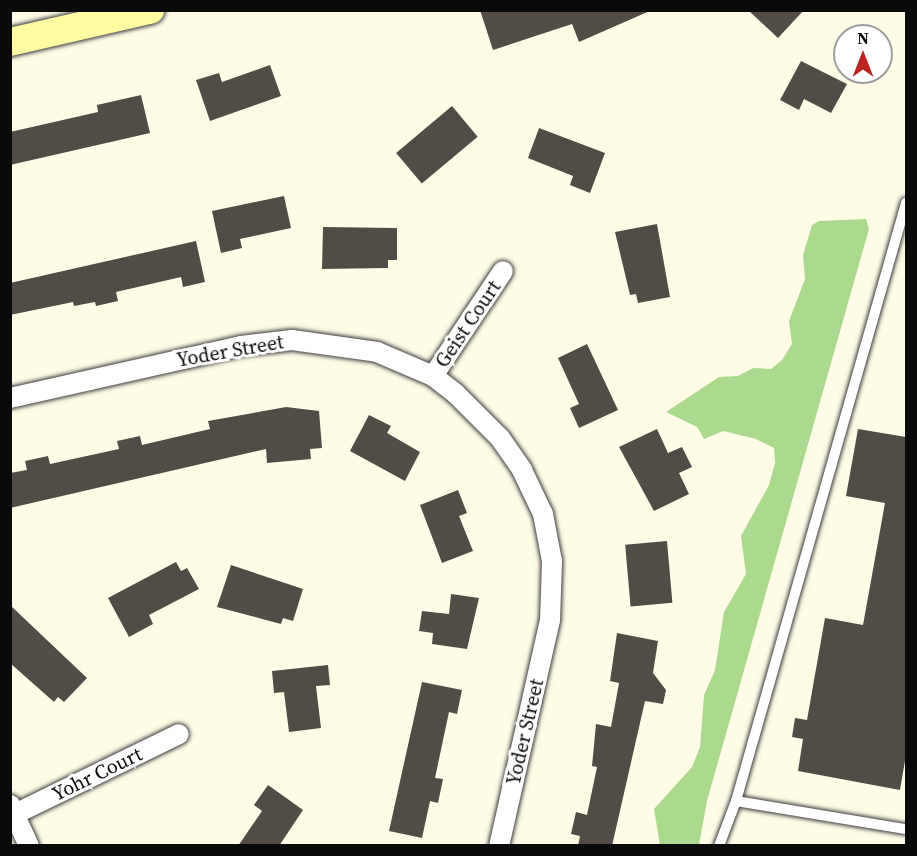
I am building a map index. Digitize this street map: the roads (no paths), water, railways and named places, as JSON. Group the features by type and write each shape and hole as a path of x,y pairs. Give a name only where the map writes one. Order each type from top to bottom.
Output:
{"street":[{"path":"10,42 150,10"},
{"name":"Geist Court","path":"433,376 503,271"},
{"name":"Yoder Street","path":"10,398 241,345 292,340 376,352 433,376 488,424 512,453 538,500 551,552 550,620 499,846"},
{"name":"Yohr Court","path":"13,809 178,734"},
{"path":"13,809 29,846"}],"lane":[{"path":"719,846 736,801 906,203"},
{"path":"736,801 906,829"}]}
